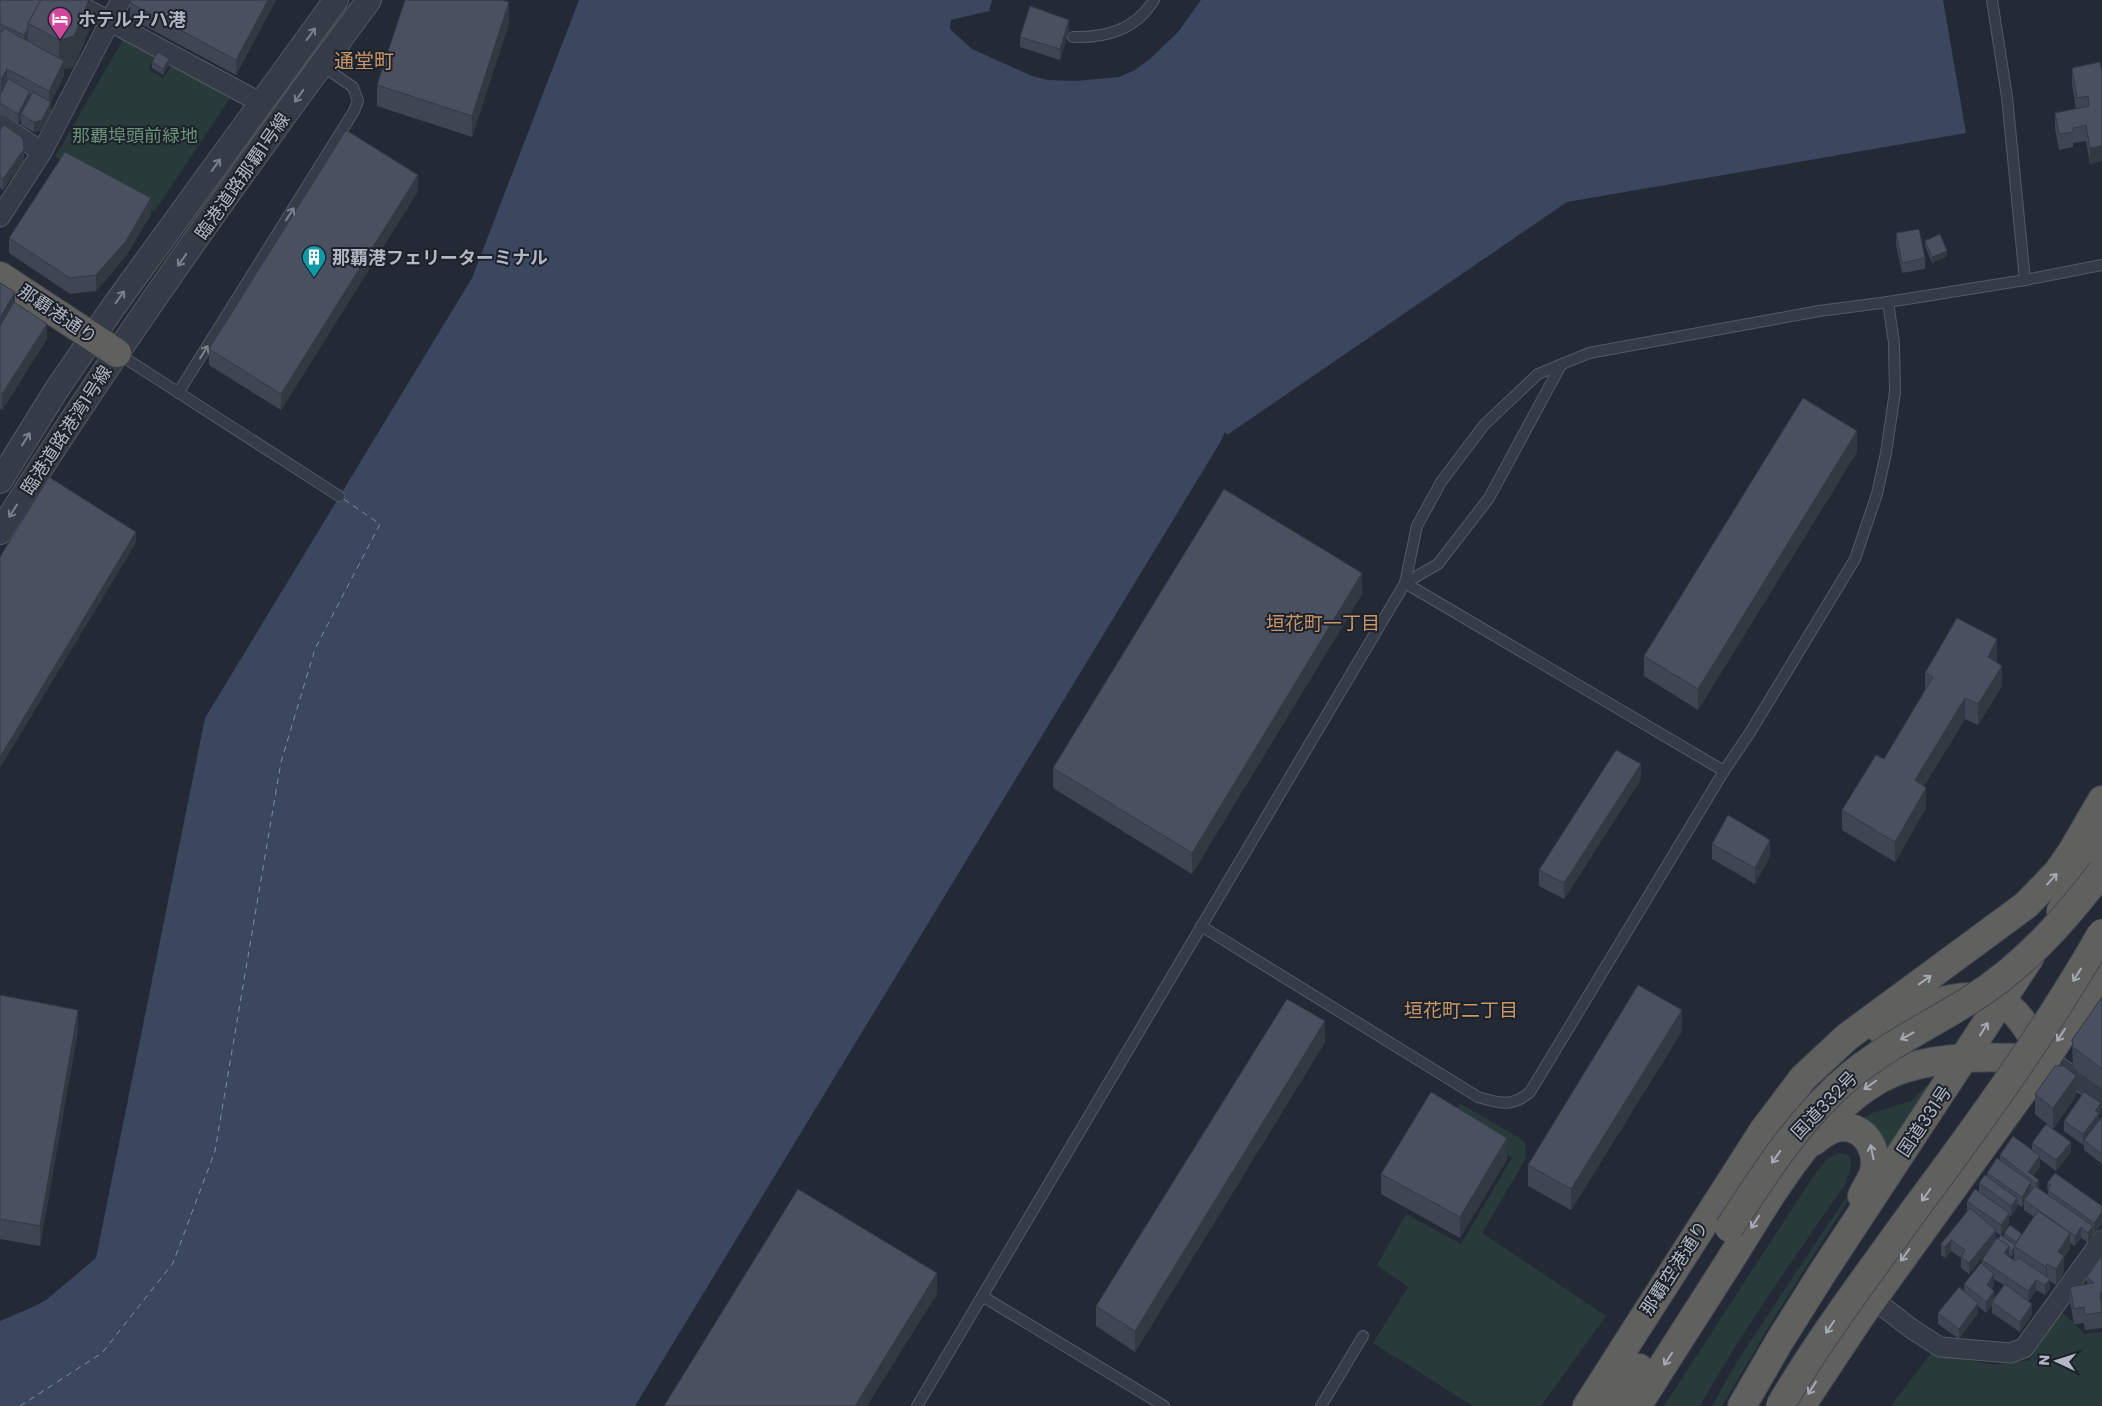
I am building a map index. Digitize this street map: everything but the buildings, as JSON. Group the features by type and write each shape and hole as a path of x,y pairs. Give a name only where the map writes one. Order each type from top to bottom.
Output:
{"highway":[{"name":"那覇港通り","path":"0,276 117,353"},
{"name":"国道332号","path":"1763,1131 1804,1078 1847,1037 2004,923 2042,890 2071,853 2102,800"},
{"name":"国道331号","path":"1742,1406 1821,1275 2067,901 2102,834"},
{"name":"国道332号","path":"1615,1406 1782,1148 1827,1096 1875,1056 1972,999 2019,963 2044,941 2102,871"},
{"path":"1780,1406 1847,1302 1985,1114 2029,1050 2102,933"},
{"path":"1801,1406 1873,1299 2046,1059 2102,971"},
{"path":"1763,1131 1827,1068 1874,1033 1899,1019 1939,1002 1962,996 1988,998 2001,1002 2018,1016 2046,1059"},
{"name":"国道332号","path":"1637,1406 1774,1192 1823,1126 1850,1100 1875,1081 1903,1069 1966,1057 2046,1059"},
{"path":"1809,1144 1829,1131 1844,1128 1866,1137 1873,1147 1874,1154 1873,1175 1821,1275"},
{"name":"那覇空港通り","path":"1587,1406 1763,1131"}],"street":[{"path":"70,0 261,103"},
{"path":"0,217 42,152 121,0"},
{"name":"臨港道路那覇1号線","path":"92,337 336,0"},
{"name":"臨港道路那覇1号線","path":"117,353 321,65 370,0"},
{"path":"0,124 42,152"},
{"name":"臨港道路港湾1号線","path":"0,481 56,389 92,337"},
{"name":"臨港道路港湾1号線","path":"0,532 117,353"},
{"path":"2046,1059 2059,1065 2102,1097"},
{"path":"1873,1299 1912,1329 1940,1347 2010,1354 2024,1348 2102,1240"}],"lane":[{"path":"1073,37 1091,38 1118,32 1133,23 1149,8 1154,0"},
{"path":"1992,0 2007,97 2025,280"},
{"path":"178,393 354,111 358,101 353,87 321,65"},
{"path":"917,1406 1405,583 1417,526 1441,482 1484,425 1538,374 1589,353 1819,311 2025,280 2102,265"},
{"path":"1201,926 1478,1097 1493,1102 1511,1104 1520,1101 1530,1092 1855,559 1877,494 1886,453 1895,392 1894,343 1888,302"},
{"path":"117,353 339,496"},
{"path":"1405,583 1438,564 1489,498 1561,365"},
{"path":"1405,583 1724,771"},
{"path":"982,1296 1164,1406"},
{"path":"1321,1406 1363,1336"}],"green space":[{"name":"那覇埠頭前緑地","path":"124,38 155,56 148,69 163,78 173,64 230,98 154,212 55,157"},
{"path":"1926,1086 1931,1089 1887,1152 1879,1134 1864,1118 1872,1113 1911,1101"},
{"path":"1459,1103 1518,1137 1525,1143 1526,1158 1482,1233 1606,1316 1541,1406 1473,1406 1373,1343 1408,1287 1377,1265 1406,1214 1461,1244 1512,1158 1457,1122"},
{"path":"1859,1146 1865,1163 1858,1185 1777,1313 1722,1406 1712,1406 1740,1357 1853,1187 1861,1168 1857,1148"},
{"path":"1839,1153 1849,1156 1851,1160 1850,1170 1844,1186 1751,1322 1700,1406 1664,1406 1814,1175 1828,1158"},
{"path":"2062,1312 2085,1334 2102,1332 2102,1406 1891,1406 1931,1353 1994,1365 2030,1360 2041,1339"}],"water":[{"path":"579,0 992,0 989,11 951,20 950,29 972,49 1032,76 1048,80 1076,81 1119,77 1135,70 1150,59 1178,32 1201,0 1943,0 1966,133 1567,202 1227,435 1225,432 635,1406 0,1406 0,1321 46,1300 96,1258 205,718 472,278"}],"ferry route":[{"path":"20,1406 102,1353 173,1263 215,1151 281,762 315,649 380,524 342,498"}],"place":[{"name":"ホテルナハ港","path":"60,40"},
{"name":"那覇港フェリーターミナル","path":"314,278"}],"district":[{"name":"通堂町","path":"364,61"},
{"name":"垣花町一丁目","path":"1323,623"},
{"name":"垣花町二丁目","path":"1461,1010"}]}
